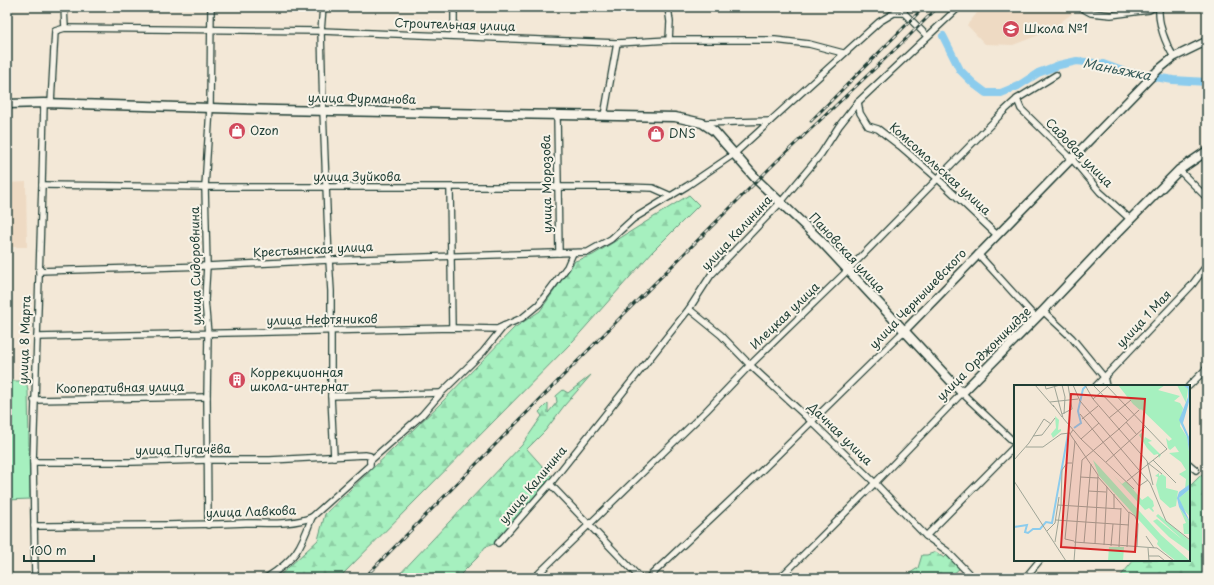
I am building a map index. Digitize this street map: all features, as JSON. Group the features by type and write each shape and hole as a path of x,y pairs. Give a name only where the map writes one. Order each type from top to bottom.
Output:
{"main road":[{"name":"улица Фурманова","path":"7,104 47,103 210,108 675,117 702,123 714,131"},
{"name":"Пановская улица","path":"714,131 758,181 822,242 962,393"},
{"name":"улица Орджоникидзе","path":"962,393 1044,311 1130,219 1179,170 1207,150"}],"street":[{"path":"64,7 65,28"},
{"name":"улица Сидоровнина","path":"208,525 208,334 206,300 207,266 205,187 210,108 211,7"},
{"path":"323,7 321,31 325,187 328,260 331,291 331,396 334,457"},
{"path":"454,7 454,36"},
{"path":"668,7 670,22 669,40"},
{"name":"улица Калинина","path":"498,543 550,484 689,308 711,276 781,202 821,154 839,126 858,102 959,7"},
{"path":"1080,7 1091,13 1111,15 1149,10 1154,7"},
{"path":"1159,7 1159,16 1167,47 1174,57"},
{"path":"671,196 734,154 827,71 844,53 879,22 894,13 904,10 927,36"},
{"name":"Строительная улица","path":"65,28 210,31 321,31 617,43 669,40 774,40 809,44 844,53"},
{"name":"улица 8 Марта","path":"35,578 32,462 42,185 47,103 55,31 65,28"},
{"name":"улица Чернышевского","path":"648,578 812,422 904,331 1145,82 1174,57 1207,41"},
{"path":"604,116 617,43"},
{"name":"Илецкая улица","path":"534,578 706,411 750,365 848,270 1017,99 1056,75"},
{"name":"Садовая улица","path":"1017,99 1021,109 1072,159 1100,192 1130,219"},
{"name":"Комсомольская улица","path":"858,102 860,113 868,126 878,129 900,146 938,179 997,235"},
{"name":"улица Морозова","path":"557,115 559,253"},
{"path":"702,123 770,121"},
{"path":"1179,170 1207,198"},
{"name":"улица Зуйкова","path":"42,185 653,188 671,196"},
{"path":"450,188 452,328"},
{"name":"Крестьянская улица","path":"39,271 588,252 610,239 634,219 671,196"},
{"name":"улица Нефтяников","path":"37,337 331,330 452,328 497,329 522,318 539,304 567,267 574,253"},
{"path":"978,254 1036,318"},
{"name":"улица 1 Мая","path":"1097,385 1192,285 1207,265"},
{"name":"Дачная улица","path":"689,308 721,335 750,365 875,483 926,536 947,551 973,578"},
{"path":"1044,311 1072,338 1104,377 1106,385"},
{"name":"улица Лавкова","path":"34,526 208,525 305,520 312,517 370,465 370,461 422,415 441,393 483,352 506,324"},
{"path":"1190,385 1207,368"},
{"path":"331,396 441,393"},
{"path":"962,393 1014,442"},
{"name":"улица Орджоникидзе","path":"780,578 962,393"},
{"name":"Кооперативная улица","path":"34,400 207,397"},
{"path":"926,536 1014,447"},
{"name":"улица Пугачёва","path":"32,462 270,460 365,455 370,456 370,461"},
{"path":"1190,465 1196,470"},
{"path":"550,484 640,578"},
{"path":"266,578 280,569 294,556 304,540 312,517"},
{"path":"1025,578 1039,561"}],"shaded area":[{"name":"Школа №1","path":"982,7 1075,7 1077,10 1047,32 1013,45 985,44 967,25"},
{"path":"26,182 27,247 7,247 7,183"}],"green space":[{"path":"689,195 699,205 653,251 573,341 339,578 277,578 318,540 325,514 440,404 514,328 540,311 575,261 593,255"},
{"path":"591,375 545,431 527,449 552,477 494,544 485,547 478,557 457,578 396,578 522,445 542,416 539,412 548,403 548,413 557,402 556,396 563,390 568,393"},
{"path":"7,381 23,381 27,385 30,499 7,500"},
{"path":"1207,469 1207,578 1119,578 1133,561 1190,561 1190,486"},
{"path":"936,552 944,558 947,555 960,568 951,576 951,578 902,578 918,568 922,555"}],"waterway":[{"name":"Маньяжка","path":"943,36 960,70 974,84 986,93 1001,93 1018,86 1038,73 1059,65 1077,61 1103,64 1125,72 1173,80 1207,82"}],"railway":[{"path":"811,121 924,7"},
{"path":"364,578 777,161 938,7"}],"place":[{"name":"Школа №1","path":"1011,29"},
{"name":"Ozon","path":"237,131"},
{"name":"DNS","path":"656,134"},
{"name":"Коррекционная школа-интернат","path":"237,380"}]}
